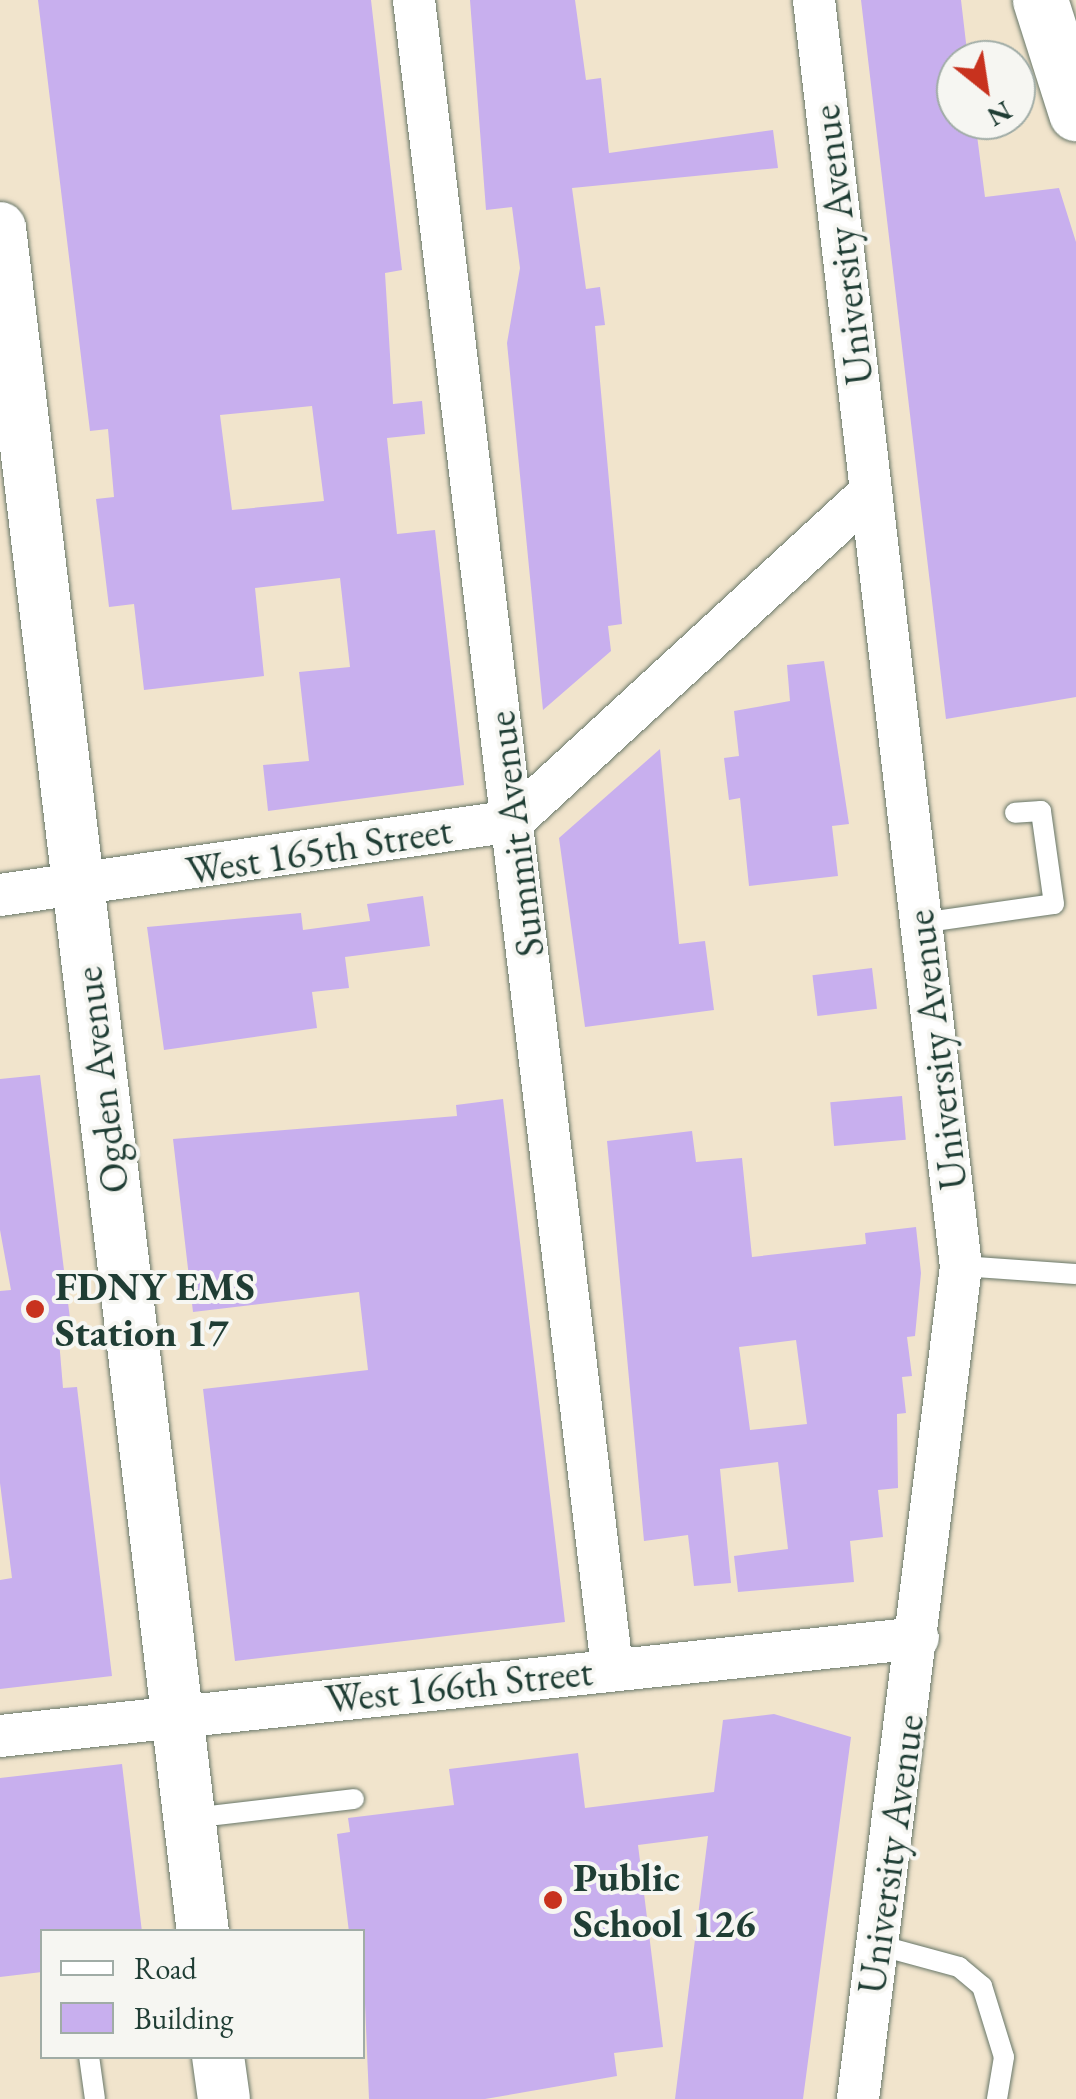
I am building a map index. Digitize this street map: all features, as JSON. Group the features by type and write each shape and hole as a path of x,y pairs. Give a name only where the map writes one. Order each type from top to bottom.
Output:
{"main road":[{"path":"1040,0 1076,112"}],"street":[{"name":"Summit Avenue","path":"414,0 612,1668"},
{"name":"University Avenue","path":"814,0 962,1266 858,2099"},
{"name":"Ogden Avenue","path":"0,228 203,1929"},
{"path":"513,820 871,492"},
{"name":"West 165th Street","path":"0,895 513,820"},
{"name":"West 166th Street","path":"0,1736 918,1638"},
{"path":"218,2059 224,2099"}],"lane":[{"path":"921,923 1054,904 1041,810 1015,813"},
{"path":"962,1266 1076,1274"},
{"path":"190,1818 354,1798"},
{"path":"878,1945 959,1967 982,1986 1004,2056 997,2099"},
{"path":"89,2059 95,2099"}],"building":[{"path":"38,0 371,0 402,270 385,273 393,404 422,401 425,434 387,438 397,534 435,530 464,785 268,811 263,765 309,761 299,672 350,667 340,578 255,588 264,676 144,690 134,604 109,607 96,499 114,497 108,429 90,431","holes":["312,406 324,501 232,510 220,415"]},
{"path":"470,0 575,0 586,80 601,78 609,153 773,130 778,168 572,188 586,289 600,287 605,325 595,326 622,624 608,626 611,651 543,710 507,343 520,268 512,207 486,210"},
{"path":"861,0 961,0 966,40 936,40 936,140 978,140 985,197 1059,188 1076,242 1076,697 946,719"},
{"path":"824,661 849,824 832,826 838,876 749,886 740,798 729,800 724,758 739,756 734,711 790,701 787,665"},
{"path":"660,749 679,944 705,941 714,1010 585,1027 559,838"},
{"path":"423,896 430,946 345,957 349,988 312,992 317,1028 164,1050 147,927 301,913 303,930 370,921 367,904"},
{"path":"872,968 877,1009 817,1016 812,975"},
{"path":"40,1075 71,1327 58,1328 63,1388 77,1387 112,1676 0,1689 0,1580 12,1578 0,1483 0,1291 11,1290 0,1230 0,1079"},
{"path":"902,1096 906,1140 834,1146 830,1102"},
{"path":"503,1099 565,1622 235,1661 203,1389 368,1370 359,1292 193,1312 173,1139 457,1116 456,1105"},
{"path":"692,1131 696,1162 742,1158 752,1257 866,1244 865,1233 916,1227 921,1273 915,1336 907,1337 912,1376 902,1377 906,1413 897,1414 898,1488 878,1490 883,1537 850,1541 854,1582 738,1592 734,1556 788,1549 778,1462 720,1469 731,1583 694,1586 688,1535 644,1541 607,1141","holes":["796,1340 807,1424 750,1430 739,1347"]},
{"name":"Public School 126","path":"774,1714 851,1737 803,2099 675,2099 708,1836 638,1845 663,2047 614,2053 617,2076 485,2099 369,2099 365,1929 349,1929 337,1834 350,1832 348,1818 454,1805 449,1769 578,1753 585,1808 714,1792 723,1720"},
{"path":"122,1764 142,1929 40,1929 40,1972 0,1977 0,1778"}],"place":[{"name":"FDNY EMS Station 17","path":"35,1309"},
{"name":"Public School 126","path":"553,1900"}]}
